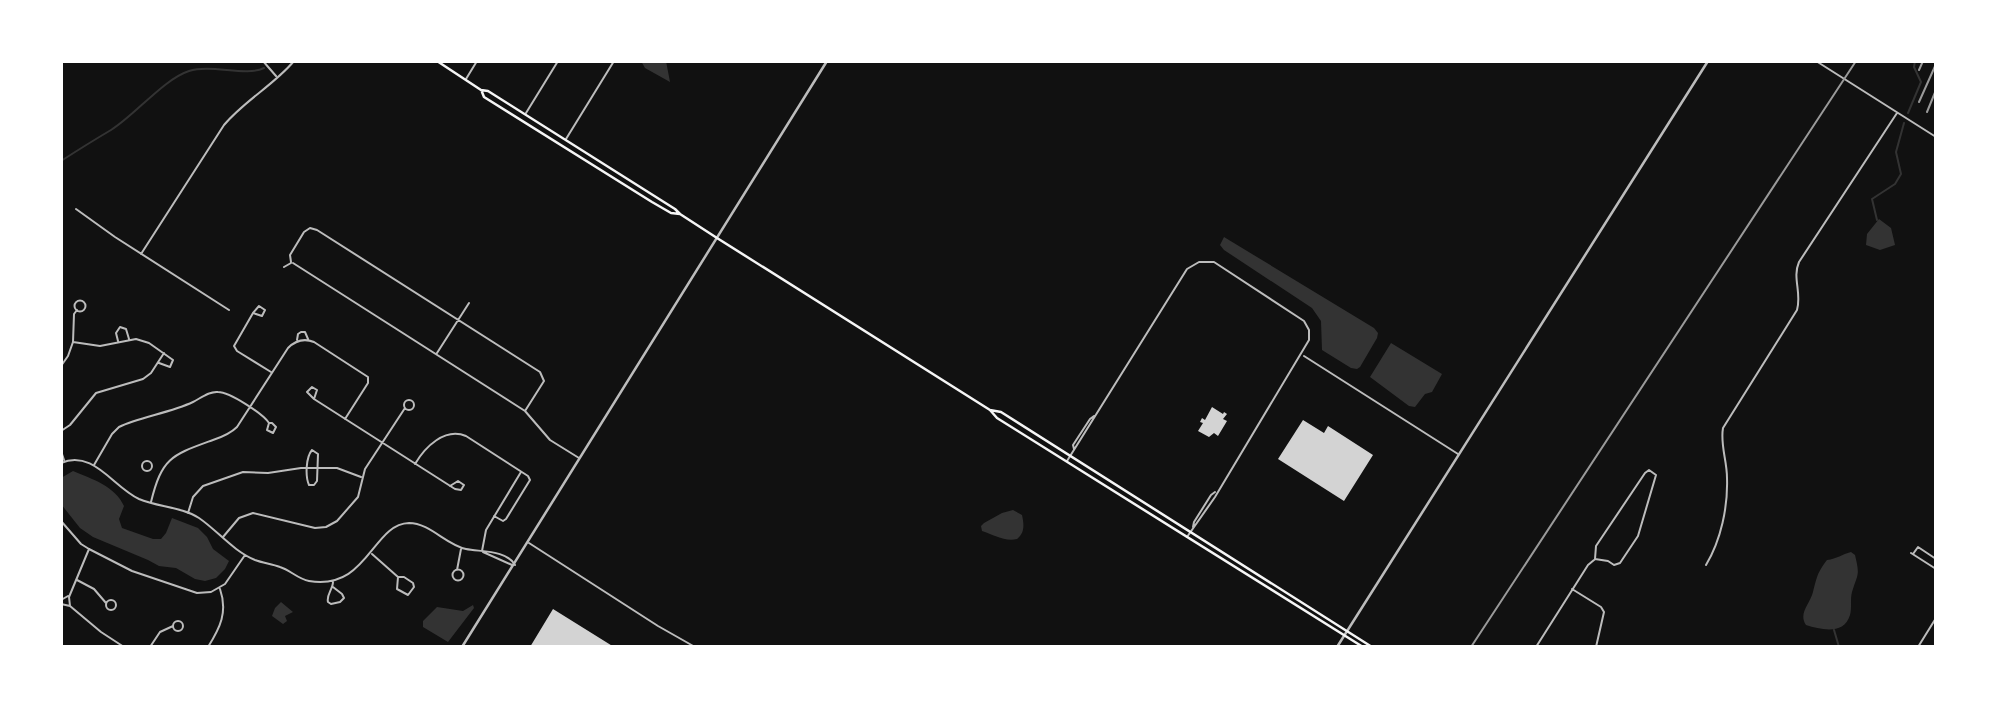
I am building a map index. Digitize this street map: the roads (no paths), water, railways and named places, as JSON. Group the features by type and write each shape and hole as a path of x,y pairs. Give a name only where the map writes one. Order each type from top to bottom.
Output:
{"main road":[{"path":"437,61 481,90 488,91 525,114 675,209 717,239 990,410 996,418 1363,647"},
{"path":"481,90 484,97 641,196 671,214 680,214"},
{"path":"990,410 1001,412 1372,647"}],"street":[{"path":"263,61 276,77"},
{"path":"141,254 224,125 238,108 295,61"},
{"path":"466,80 477,61"},
{"path":"525,114 558,61"},
{"path":"565,140 614,61"},
{"path":"462,647 827,61"},
{"path":"1337,647 1708,61"},
{"path":"1816,61 1936,137"},
{"path":"1706,565 1716,547 1725,511 1727,477 1722,443 1723,428 1797,310 1799,295 1796,275 1799,262 1897,113"},
{"path":"76,209 229,310"},
{"path":"525,411 543,383 542,374 317,230 310,228 304,232 290,255 291,262 525,411 550,440 580,459"},
{"path":"284,267 291,262"},
{"path":"1066,462 1187,269 1199,262 1214,262 1304,321 1309,330 1309,340 1216,491 1210,495 1186,538"},
{"path":"436,354 469,303"},
{"path":"61,366 73,342 74,314 77,310"},
{"path":"253,313 234,346 237,351 272,373"},
{"path":"118,342 116,333 120,327 126,329 129,340"},
{"path":"297,341 301,331 305,332 306,340"},
{"path":"73,342 100,345 129,340 143,341 171,357 173,364 167,368 158,362"},
{"path":"150,503 170,458 232,432 288,348 297,341 306,340 368,377 367,385 345,419"},
{"path":"61,431 70,425 96,393 143,379 164,353"},
{"path":"1302,355 1459,455"},
{"path":"94,465 119,427 191,403 212,392 228,394 266,418 269,424"},
{"path":"314,399 450,486"},
{"path":"222,537 236,521 253,513 315,528 332,524 358,498 362,477 381,442 405,408"},
{"path":"415,464 426,447 447,435 457,433 528,475 530,480 506,519 503,521 494,516"},
{"path":"312,450 318,454 318,468 317,481 311,485 307,480 307,468 308,454 312,450"},
{"path":"61,451 63,462 85,461 94,465 128,492 150,503 188,513 200,519 246,555 282,567 302,579 333,581 352,572 392,529 406,523 422,526 462,548 497,553 513,561 515,565"},
{"path":"188,513 195,495 210,483 243,471 340,468 362,477"},
{"path":"482,552 484,537 494,516 522,471"},
{"path":"1536,647 1588,565 1595,559 1596,546 1645,473 1652,471 1656,474 1638,536 1620,563 1614,565 1595,559"},
{"path":"61,521 81,544 89,549 132,571 187,590 204,593 219,589 229,581 246,555"},
{"path":"528,542 695,647"},
{"path":"1935,568 1912,554 1918,547 1936,559"},
{"path":"457,570 462,548"},
{"path":"70,606 69,597 89,549"},
{"path":"482,552 515,565"},
{"path":"371,553 398,577 404,577 413,583 414,587 408,595 397,589 398,577"},
{"path":"495,558 497,553"},
{"path":"76,580 94,589 106,603"},
{"path":"333,581 333,587 327,597 331,604 344,598 333,587"},
{"path":"208,647 223,618 219,589"},
{"path":"1572,589 1601,607 1604,612 1596,647"},
{"path":"61,600 69,597"},
{"path":"61,604 70,606 124,647"},
{"path":"1918,647 1936,619"},
{"path":"150,647 165,627 173,626"}],"waterway":[{"path":"1908,113 1921,82 1914,67 1915,61"},
{"path":"61,161 120,124 179,75 198,69 248,71 264,68"},
{"path":"1877,220 1872,199 1895,184 1901,174 1896,152 1904,123"},
{"path":"1834,630 1839,647"}],"railway":[{"path":"1471,647 1856,61"},
{"path":"1919,70 1923,61"},
{"path":"1919,102 1936,64"},
{"path":"1927,112 1936,90"}]}
